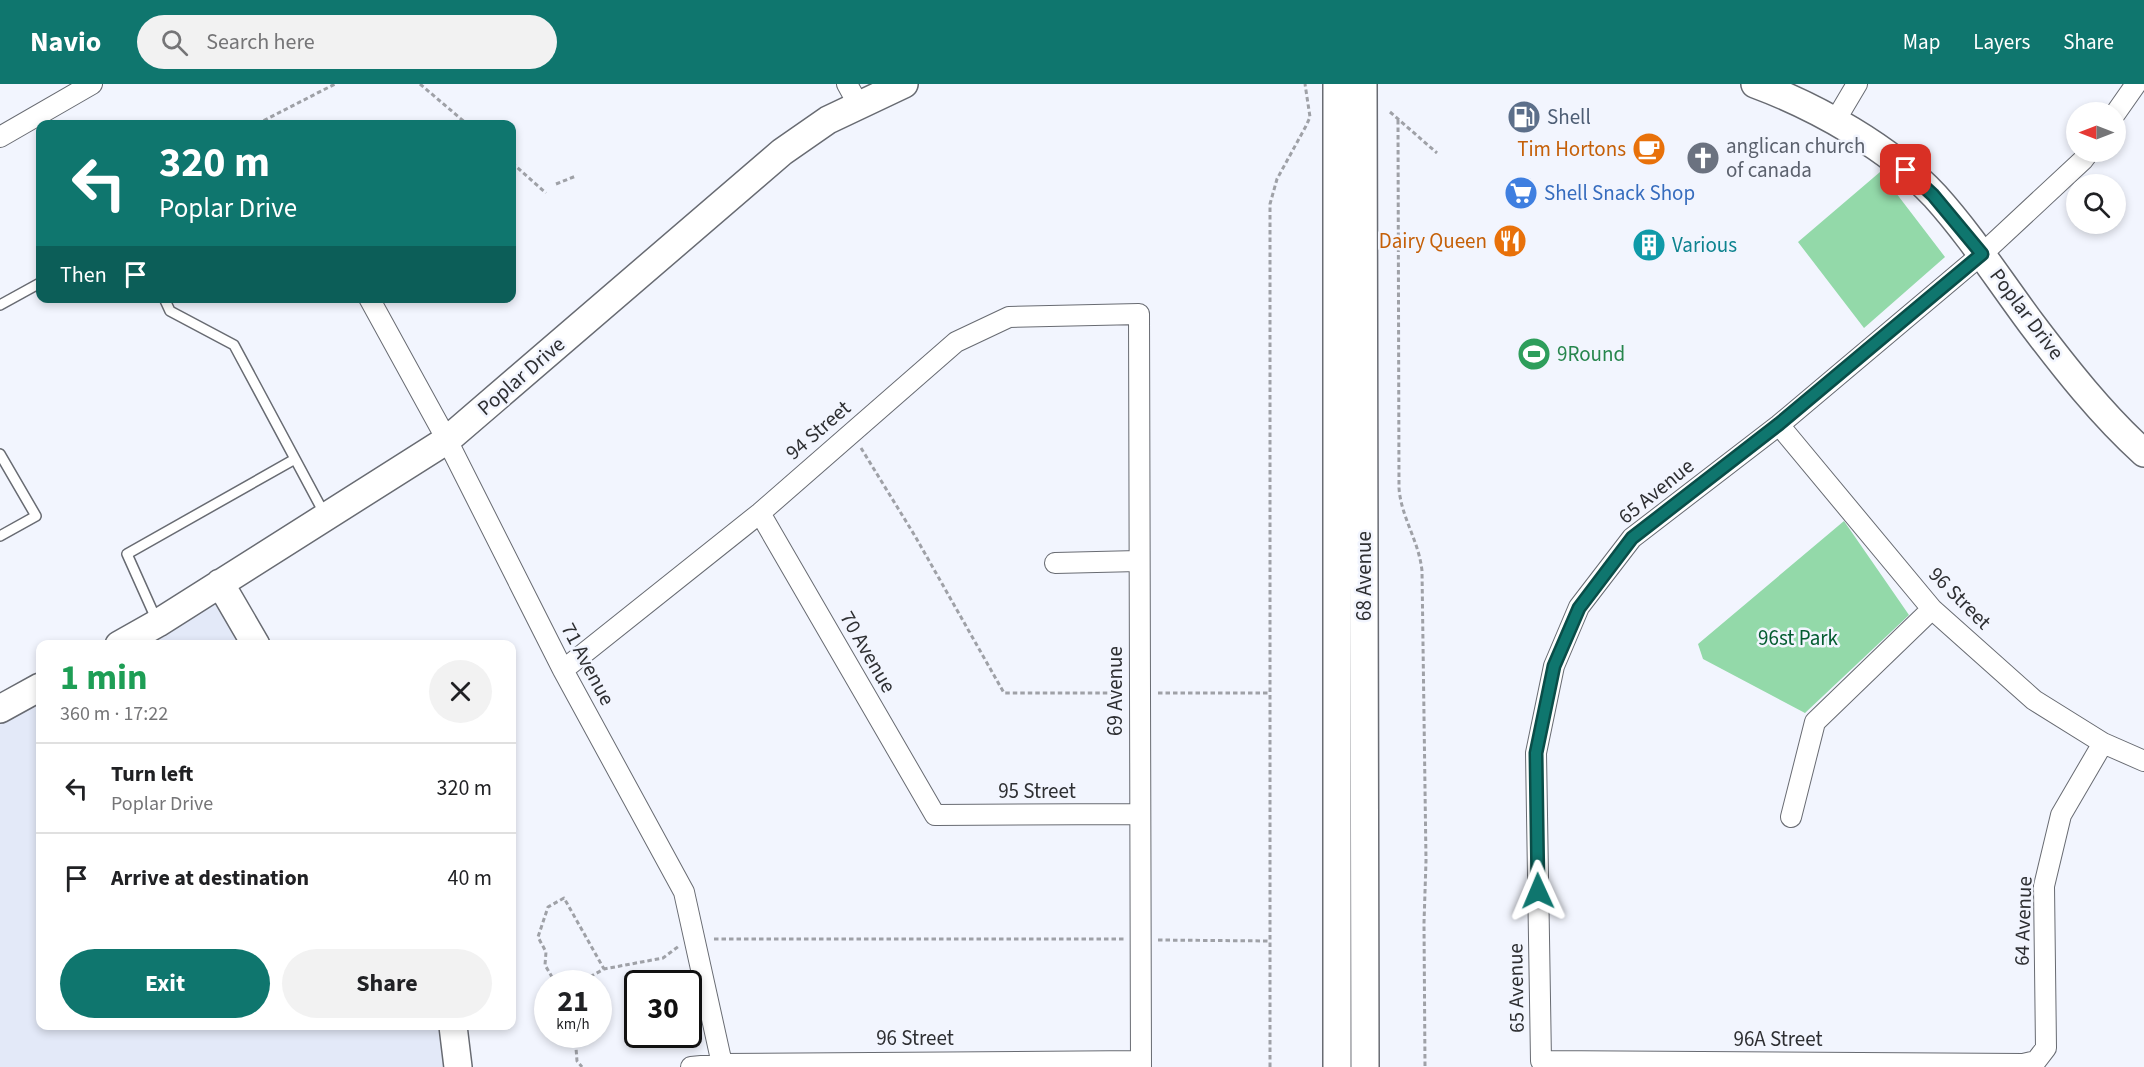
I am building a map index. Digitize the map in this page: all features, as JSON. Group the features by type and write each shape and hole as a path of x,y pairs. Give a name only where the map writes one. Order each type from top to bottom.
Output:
{"main road":[{"name":"Poplar Drive","path":"128,640 326,518 447,440 782,152 828,120 852,94 904,84"},
{"name":"68 Avenue","path":"1336,1067 1337,84"},
{"name":"68 Avenue","path":"1363,84 1365,1067"},
{"name":"Poplar Drive","path":"1755,84 1801,103 1835,121 1906,170 1933,195 1982,254 2045,340 2112,421 2144,453"},
{"path":"220,583 253,640"},
{"path":"0,709 36,689"},
{"path":"453,1030 458,1067"}],"street":[{"path":"0,136 92,84"},
{"path":"1835,121 1857,84"},
{"path":"2123,102 2136,84"},
{"name":"65 Avenue","path":"1541,1052 1536,753 1554,666 1579,608 1632,538 1779,424 1982,254 2081,162"},
{"name":"71 Avenue","path":"373,303 447,440 563,670 684,892 722,1064"},
{"name":"94 Street","path":"563,670 760,513 956,342 1009,317 1139,314"},
{"name":"69 Avenue","path":"1139,314 1141,1064"},
{"name":"96 Street","path":"1779,424 1932,609 2034,700 2103,743 2144,761"},
{"name":"70 Avenue","path":"760,513 935,815"},
{"path":"1055,563 1138,561"},
{"path":"1791,817 1815,722 1932,609"},
{"name":"64 Avenue","path":"2023,1064 2036,1061 2046,1048 2044,886 2061,815 2103,743"},
{"name":"95 Street","path":"935,815 1140,814"},
{"name":"96A Street","path":"1541,1052 1541,1061 2023,1064"},
{"name":"96 Street","path":"690,1067 722,1064 1141,1064"}],"lane":[{"path":"0,305 36,285"},
{"path":"166,303 170,311 234,345 326,518"},
{"path":"0,454 36,516 0,536"},
{"path":"158,623 127,554 295,459"}],"path":[{"path":"265,120 334,84"},
{"path":"420,84 462,120"},
{"path":"1270,1067 1270,204 1277,179 1310,117 1305,84"},
{"path":"1309,102 1317,102"},
{"path":"1390,112 1437,153"},
{"path":"1398,120 1399,488 1402,507 1420,554 1422,571 1426,861 1425,1067"},
{"path":"516,167 546,193"},
{"path":"556,184 576,176"},
{"path":"852,433 915,536 1005,693 1270,693"},
{"path":"548,970 545,965 546,952 538,937 548,907 564,898 604,969 663,958 683,943 694,939 1270,941"},
{"path":"576,1048 577,1061 582,1067"}],"shaded area":[{"path":"220,583 253,640 127,640"},
{"path":"36,689 36,1030 453,1030 458,1067 0,1067 0,709"}],"green space":[{"path":"1880,172 1945,257 1864,328 1798,242"},
{"name":"96st Park","path":"1844,521 1909,615 1805,713 1703,659 1698,644"}],"place":[{"name":"Shell","path":"1524,117"},
{"name":"Tim Hortons","path":"1649,149"},
{"name":"anglican church of canada","path":"1703,158"},
{"name":"Shell Snack Shop","path":"1521,193"},
{"name":"Dairy Queen","path":"1510,241"},
{"name":"Various","path":"1649,245"},
{"name":"9Round","path":"1534,354"}],"route":[{"path":"1538,891 1536,753 1554,666 1579,608 1632,538 1779,424 1982,254 1957,221 1906,170"}]}
